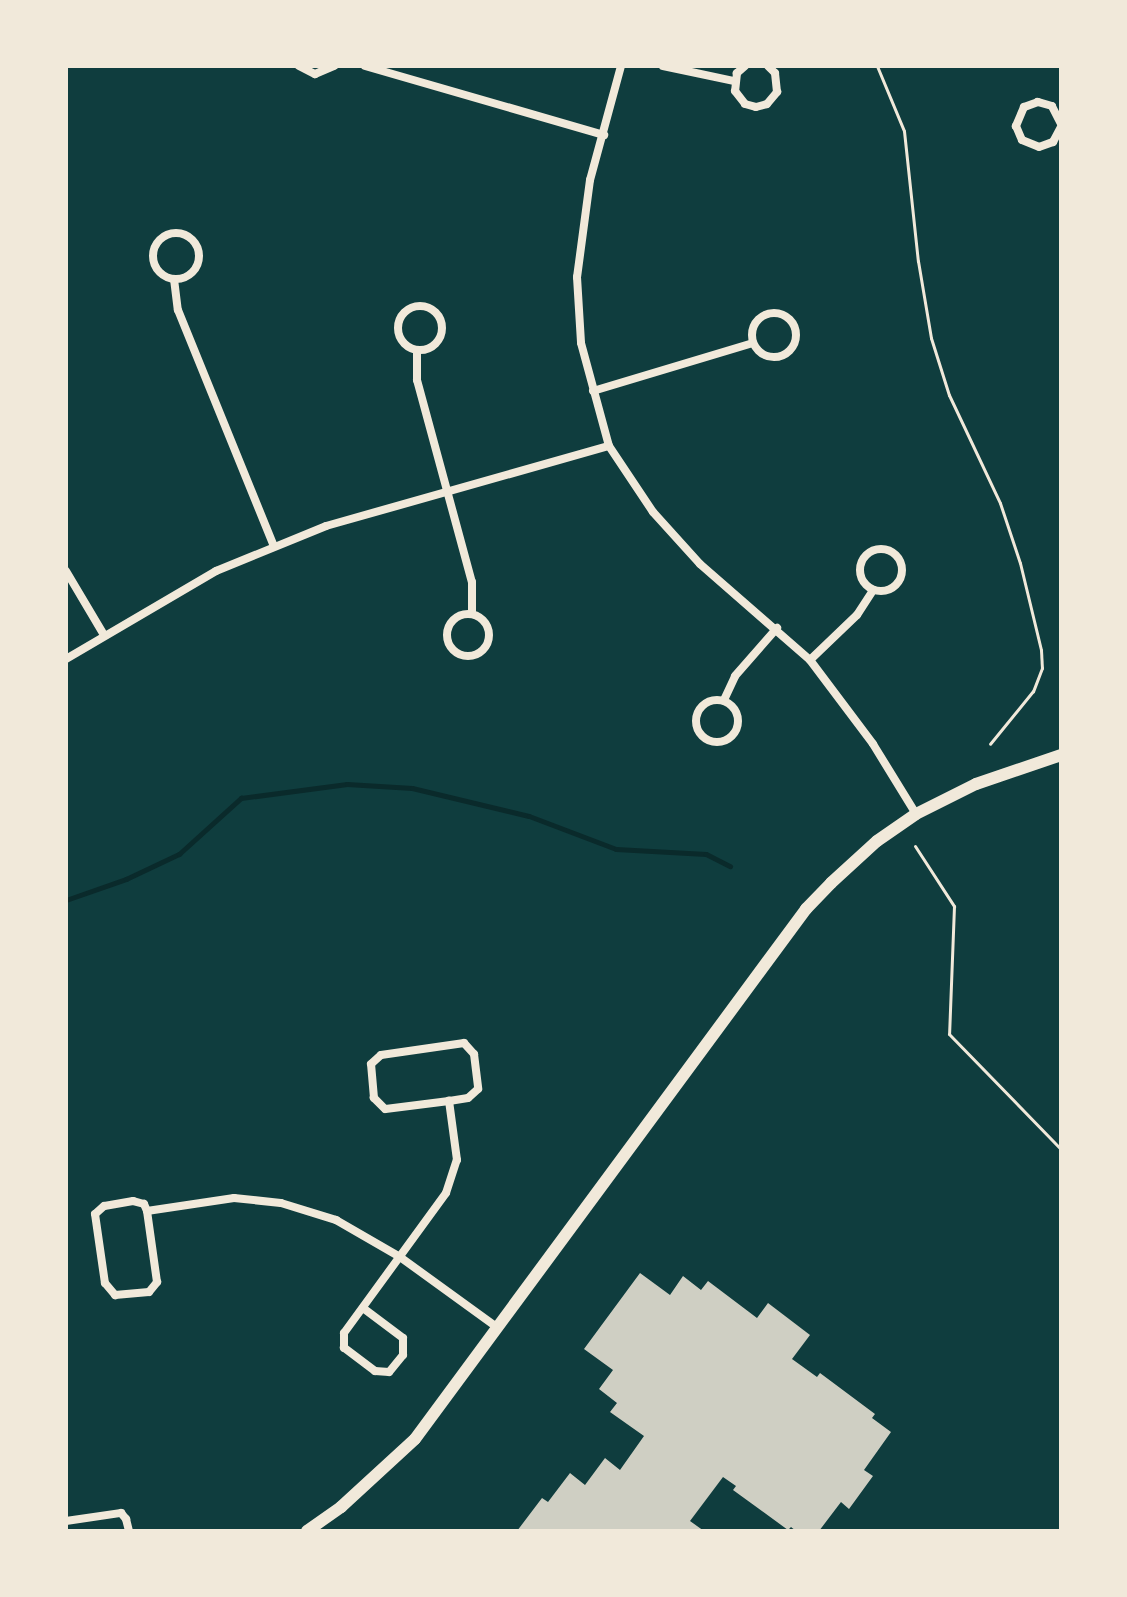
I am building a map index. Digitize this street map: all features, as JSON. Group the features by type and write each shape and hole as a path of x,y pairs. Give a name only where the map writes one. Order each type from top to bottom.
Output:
{"street":[{"path":"299,66 315,74 334,66"},
{"path":"365,66 604,135"},
{"path":"621,66 583,213 577,277 581,343 609,446 646,502 700,564 777,628 810,660 873,744 916,814"},
{"path":"663,66 734,81"},
{"path":"745,66 734,81 735,91 745,104 767,104 774,98 778,83 768,66"},
{"path":"1032,103 1046,103 1061,118 1061,126 1053,142 1039,147 1022,140 1016,126 1020,112 1032,103"},
{"path":"177,233 192,239 199,252 199,262 190,275 174,279 157,271 152,254 160,239 177,233"},
{"path":"174,279 178,310 274,546"},
{"path":"424,305 440,317 442,333 430,348 417,350 400,339 398,324 408,309 424,305"},
{"path":"781,314 794,324 795,342 786,354 766,356 753,343 752,332 762,316 781,314"},
{"path":"593,391 753,343"},
{"path":"417,350 417,380 472,582 472,614"},
{"path":"66,659 216,571 274,546 326,526 609,446"},
{"path":"891,550 902,564 901,580 891,589 873,590 862,579 861,562 871,551 891,550"},
{"path":"66,571 104,635"},
{"path":"810,660 857,615 873,590"},
{"path":"461,614 472,614 485,623 489,640 481,652 460,655 447,643 449,624 461,614"},
{"path":"724,700 735,676 777,628"},
{"path":"724,700 737,712 738,727 732,737 716,742 701,734 697,713 709,701 724,700"},
{"path":"307,1531 341,1507 415,1439 806,909 857,857 916,814 976,784 1061,755"},
{"path":"464,1043 474,1054 478,1089 468,1098 449,1101 385,1109 374,1098 371,1064 381,1055 464,1043"},
{"path":"363,1308 403,1338 403,1355 389,1372 375,1371 344,1348 344,1333 453,1180 456,1141 449,1101"},
{"path":"147,1211 234,1198 281,1203 336,1220 400,1257 499,1329"},
{"path":"133,1201 144,1204 147,1211 157,1282 149,1292 115,1295 105,1283 95,1214 104,1206 133,1201"},
{"path":"66,1521 121,1513 129,1531"}],"path":[{"path":"877,66 904,131 918,261 931,338 949,395 1000,503 1020,563 1041,650 1042,668 1033,691 990,744"},
{"path":"915,846 954,906 949,1034 1061,1149"}],"building":[{"path":"640,1273 670,1295 683,1276 701,1290 708,1281 757,1318 768,1303 810,1335 792,1359 817,1377 820,1373 875,1414 872,1418 891,1432 864,1470 873,1476 849,1509 841,1502 819,1531 796,1531 791,1527 788,1530 733,1490 736,1486 723,1477 690,1521 704,1531 517,1531 542,1498 548,1502 570,1473 585,1485 605,1458 620,1470 644,1436 610,1412 617,1403 599,1389 613,1370 584,1349"}],"waterway":[{"path":"66,900 126,879 179,854 241,798 347,784 412,788 529,816 616,849 706,854 730,866"}]}
